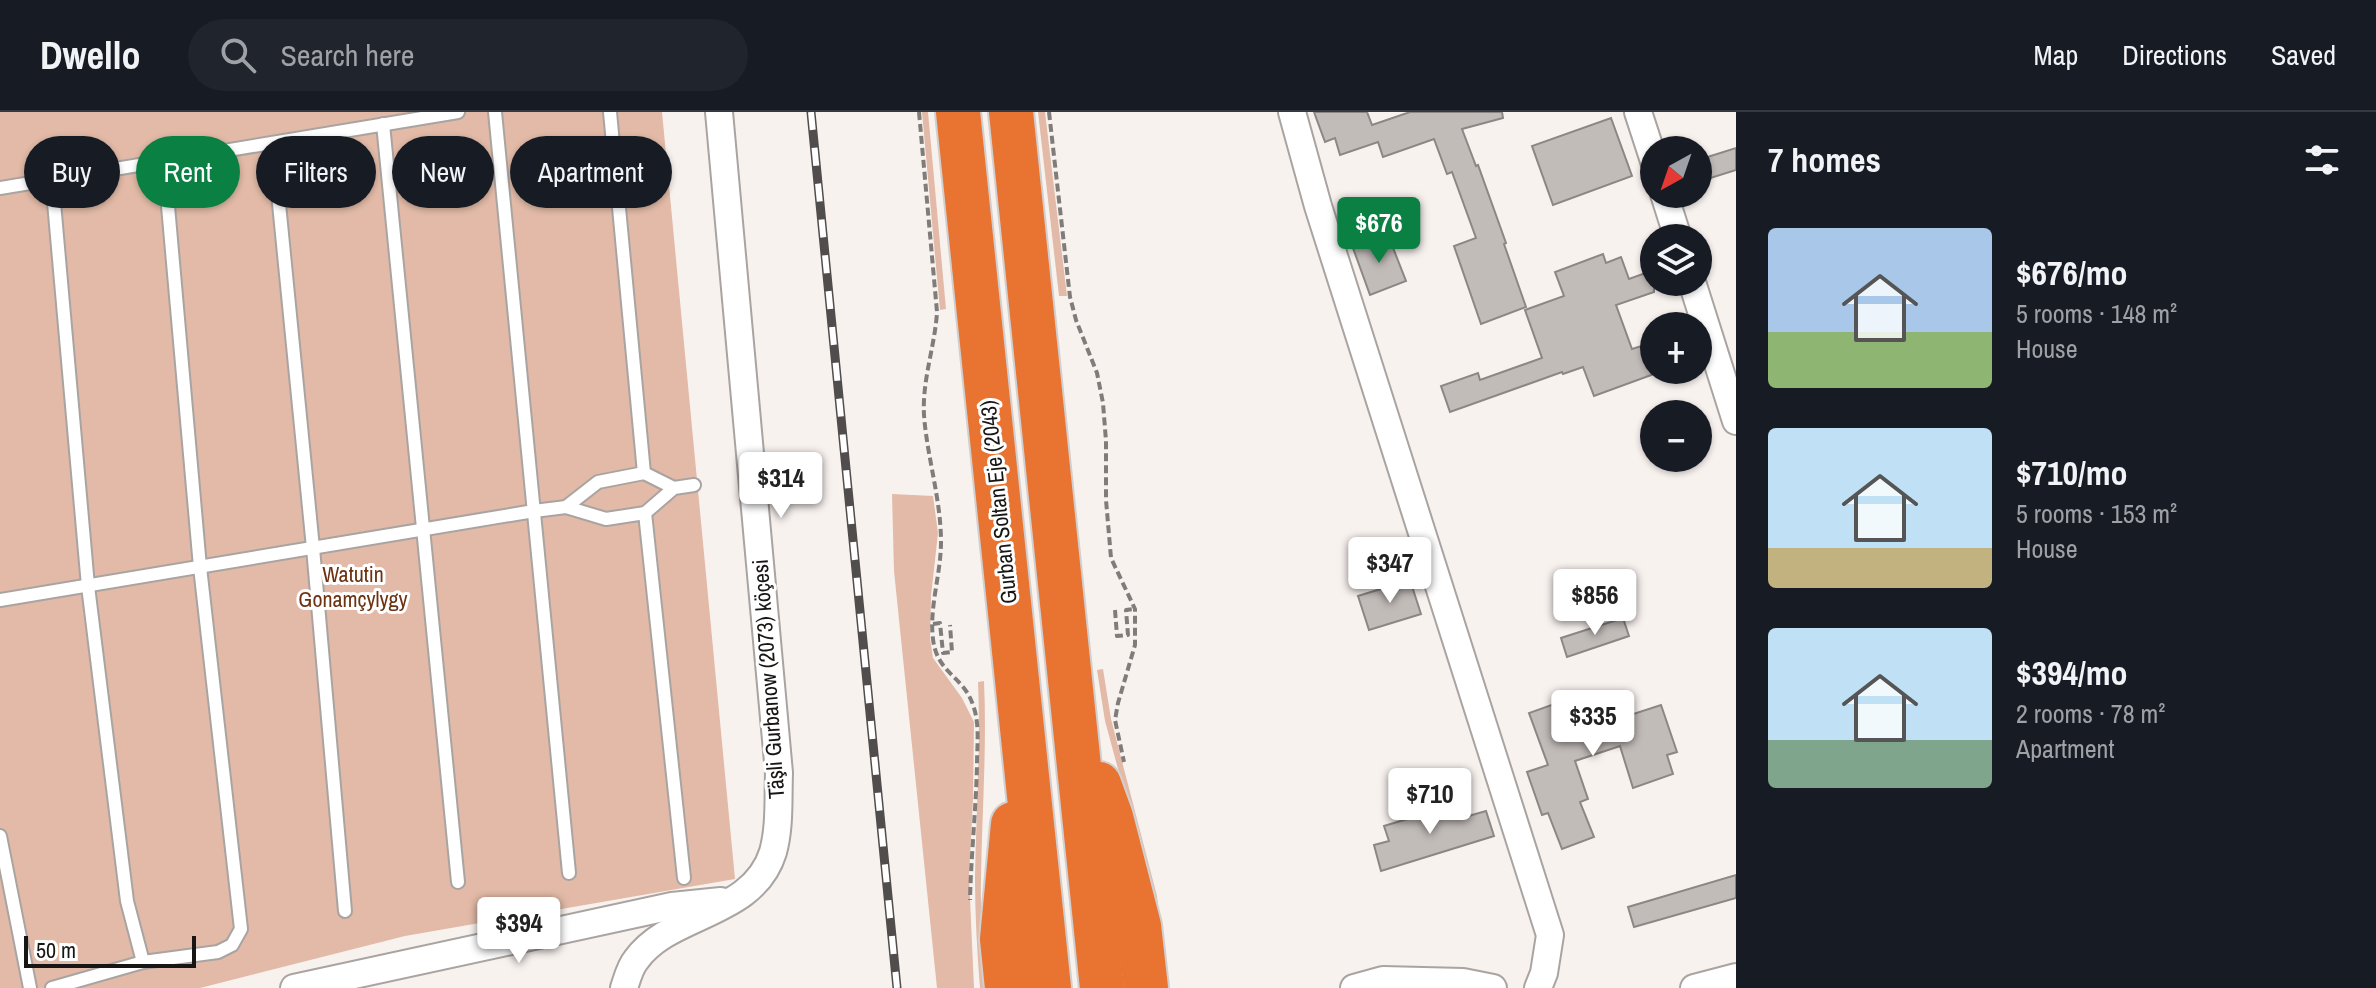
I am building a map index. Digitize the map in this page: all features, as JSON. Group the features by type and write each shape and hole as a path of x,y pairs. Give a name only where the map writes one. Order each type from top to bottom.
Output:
{"highway":[{"name":"Gurban Soltan Eje (2043)","path":"958,112 1049,988"},
{"path":"1011,112 1102,988"},
{"path":"1074,714 1115,831 1139,926 1146,988"},
{"path":"1007,988 1002,939 1021,730"}],"street":[{"name":"Täşli Gurbanow (2073) köçesi","path":"719,112 779,773 777,829 772,854 763,872 737,899"},
{"path":"1292,112 1318,206 1550,935 1541,980"},
{"path":"1638,112 1646,136"},
{"path":"1696,296 1736,421"},
{"path":"294,988 672,906 737,899"},
{"path":"624,988 636,960 658,939 737,899"},
{"path":"1694,988 1736,977"},
{"path":"1354,988 1383,980 1463,982 1493,988"}],"lane":[{"path":"314,136 458,112"},
{"path":"495,112 569,873"},
{"path":"610,112 644,473"},
{"path":"383,124 458,882"},
{"path":"0,188 24,184"},
{"path":"54,208 88,586 127,901 143,962"},
{"path":"52,988 143,962 218,952 232,945 241,929 200,567 168,208"},
{"path":"279,208 345,911"},
{"path":"566,507 598,482 644,473 674,488"},
{"path":"0,600 534,511 566,507 606,519 645,513 674,488 694,485"},
{"path":"645,513 684,878"},
{"path":"0,836 30,988"}],"path":[{"path":"919,112 937,312 924,395 929,459 941,526 932,636 936,658 966,691 977,724 970,904"},
{"path":"1049,112 1070,297 1097,373 1103,403 1111,558 1135,609 1135,645 1115,720 1127,772"},
{"path":"1115,610 1117,636 1128,635 1126,610 1135,609"},
{"path":"933,624 940,623 943,653 952,652 950,625"}],"green space":[{"name":"Watutin Gonamçylygy","path":"0,112 662,112 664,136 510,136 510,208 671,208 735,879 405,936 200,988 0,988"},
{"path":"922,112 928,112 946,309 940,310"},
{"path":"1038,112 1045,112 1067,296 1059,296"},
{"path":"892,494 933,496 938,533 931,596 933,658 962,698 974,722 969,876 974,988 937,988 894,571"},
{"path":"1103,669 1111,719 1157,896 1168,988 1162,988 1143,861 1105,721 1097,670"},
{"path":"984,681 981,892 986,988 980,988 975,878 978,682"}],"building":[{"path":"1314,112 1367,112 1372,125 1410,112 1502,112 1503,118 1462,129 1478,165 1526,307 1481,324 1454,246 1476,238 1452,172 1447,174 1434,139 1383,157 1378,142 1340,155 1335,138 1325,142"},
{"path":"1611,118 1632,176 1553,205 1532,146"},
{"path":"1736,148 1736,170 1712,178 1712,156"},
{"path":"1388,235 1406,281 1370,295 1353,248"},
{"path":"1603,254 1606,263 1621,257 1629,279 1640,275 1642,296 1616,305 1632,349 1640,346 1640,379 1594,396 1583,367 1450,412 1441,386 1478,373 1480,380 1542,358 1525,310 1564,296 1555,272"},
{"path":"1410,580 1421,614 1369,630 1358,596"},
{"path":"1623,618 1629,636 1567,657 1561,638"},
{"path":"1574,697 1583,714 1610,705 1615,720 1661,705 1677,752 1667,755 1673,774 1633,788 1620,746 1575,761 1588,799 1580,802 1594,837 1562,849 1548,813 1542,815 1527,772 1548,765 1529,713"},
{"path":"1454,805 1458,819 1486,811 1494,836 1381,871 1374,845 1389,841 1384,826"},
{"path":"1736,875 1736,898 1634,927 1628,907"}],"railway":[{"path":"811,112 897,988"}]}
